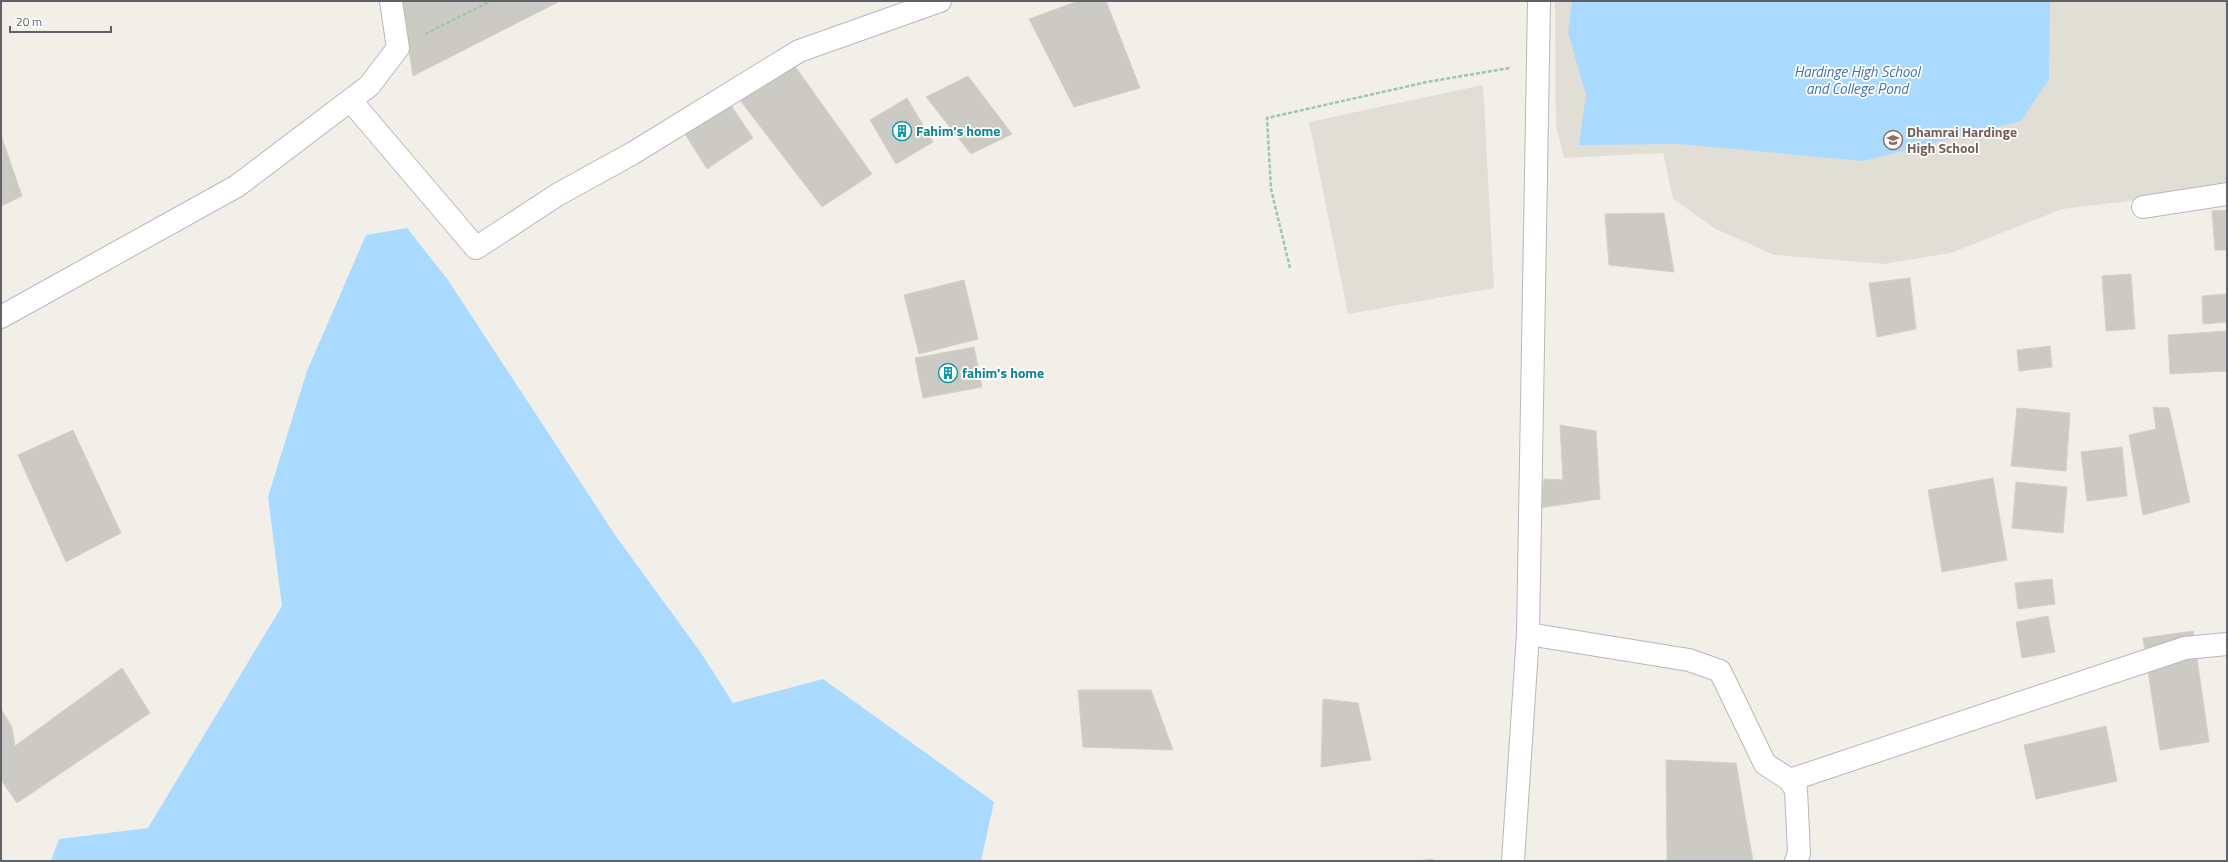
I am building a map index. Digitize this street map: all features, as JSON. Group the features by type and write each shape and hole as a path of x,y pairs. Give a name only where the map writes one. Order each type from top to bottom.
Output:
{"street":[{"path":"1,317 237,186 369,86 398,48 391,1"},
{"path":"351,100 476,248 557,195 633,153 799,51 940,1"},
{"path":"1512,861 1528,634 1539,1"},
{"path":"2143,207 2227,194"},
{"path":"1528,634 1689,660 1720,671 1765,764 1790,780 1796,790 1799,816 1799,853 1796,861"},
{"path":"1790,780 2185,648 2227,644"}],"path":[{"path":"398,48 491,1"},
{"path":"1290,268 1271,189 1267,118 1427,82 1538,63"}],"shaded area":[{"name":"Dhamrai Hardinge High School","path":"1555,1 2227,1 2227,185 2179,195 2062,209 1951,253 1883,264 1774,255 1716,229 1673,199 1663,153 1564,158 1556,126"},
{"path":"1483,85 1494,288 1348,314 1309,122"}],"water":[{"name":"Hardinge High School and College Pond","path":"1572,1 2050,1 2049,79 2021,121 1863,161 1678,144 1579,145 1586,95 1568,33"},
{"path":"407,228 448,280 615,535 701,653 733,703 823,679 994,802 981,861 51,861 59,839 148,828 282,606 268,497 307,371 366,235"}],"building":[{"path":"401,1 560,1 413,76"},
{"path":"1078,1 1106,1 1140,88 1074,107 1029,19"},
{"path":"789,58 872,174 822,207 733,91"},
{"path":"968,76 1012,134 971,154 926,97"},
{"path":"720,89 753,138 707,169 673,115"},
{"name":"Fahim's home","path":"907,98 933,142 896,164 870,120"},
{"path":"1,135 22,196 1,206"},
{"path":"2227,210 2227,250 2215,250 2212,211"},
{"path":"1664,213 1674,272 1609,265 1605,214"},
{"path":"2131,274 2135,329 2106,331 2102,276"},
{"path":"1910,278 1916,329 1877,337 1869,283"},
{"path":"964,280 978,339 919,354 904,295"},
{"path":"2226,294 2227,322 2203,324 2202,296"},
{"path":"2227,331 2227,371 2170,374 2168,335"},
{"path":"2050,346 2052,367 2019,371 2017,350"},
{"name":"fahim's home","path":"974,347 982,387 923,398 915,358"},
{"path":"2153,407 2169,408 2190,502 2143,515 2129,435 2156,429"},
{"path":"2017,408 2070,413 2066,471 2011,466"},
{"path":"1560,425 1596,431 1600,499 1539,508 1544,479 1563,480"},
{"path":"73,430 121,533 66,562 18,455"},
{"path":"2122,447 2127,496 2087,501 2081,452"},
{"path":"1993,478 2007,560 1942,572 1928,490"},
{"path":"2016,482 2067,487 2063,533 2012,528"},
{"path":"2052,579 2055,604 2018,609 2015,583"},
{"path":"2048,616 2055,652 2022,658 2016,622"},
{"path":"2193,631 2209,742 2160,750 2143,638"},
{"path":"122,668 150,713 17,803 1,780 1,709 12,727 15,746"},
{"path":"1078,690 1151,690 1173,750 1083,747"},
{"path":"1323,699 1358,703 1371,760 1321,767"},
{"path":"2106,726 2117,781 2036,799 2024,745"},
{"path":"1666,760 1736,763 1753,861 1667,861"},
{"path":"1433,859 1433,861 1416,861"}],"place":[{"name":"Fahim's home","path":"902,131"},
{"name":"Dhamrai Hardinge High School","path":"1893,140"},
{"name":"fahim's home","path":"948,373"}]}
